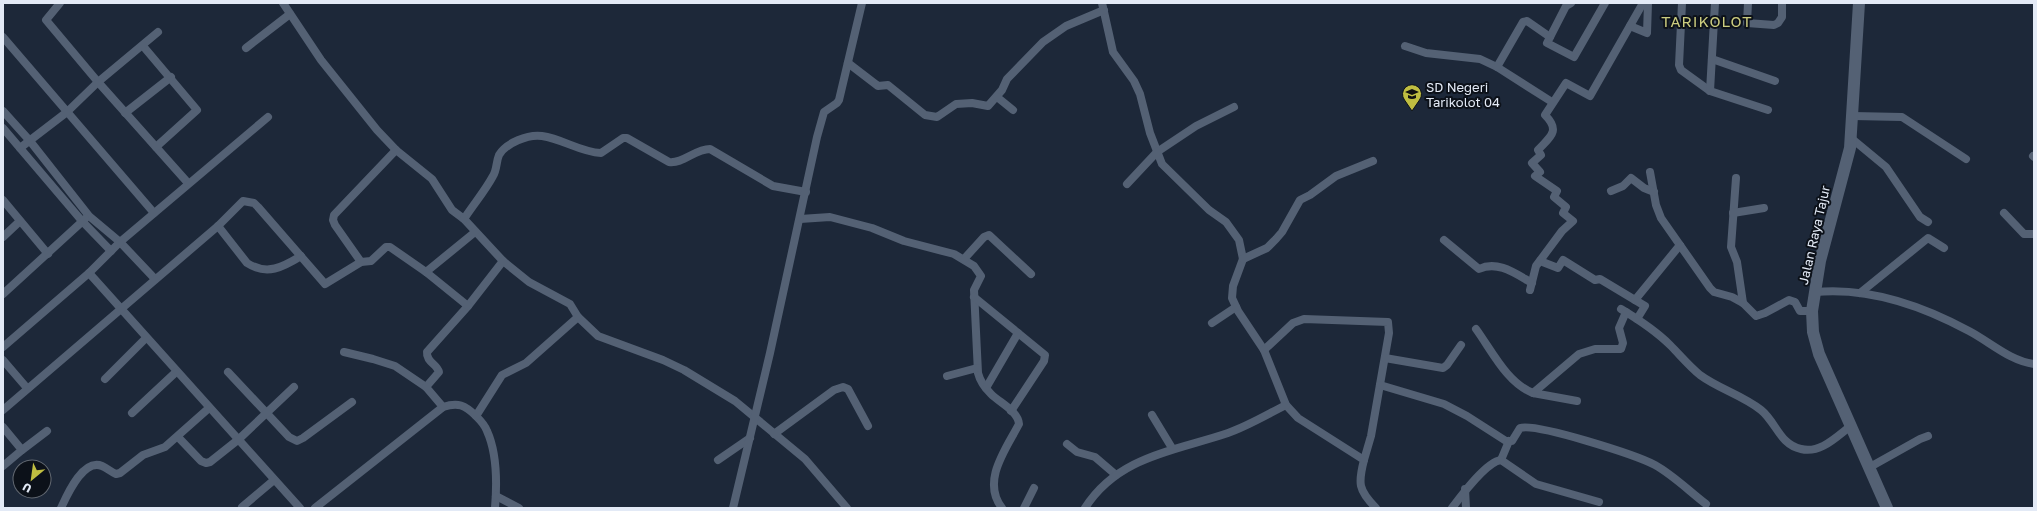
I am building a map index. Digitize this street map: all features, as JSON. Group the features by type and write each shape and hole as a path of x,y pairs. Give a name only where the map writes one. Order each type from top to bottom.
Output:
{"main road":[{"name":"Jalan Raya Tajur","path":"1859,3 1855,48 1851,138 1847,161 1820,261 1812,311 1813,332 1828,378 1852,425 1887,508"}],"street":[{"path":"60,3 46,20 98,82 188,183"},
{"path":"283,3 321,60 377,130 396,150 432,179 448,206 464,219 502,261 529,282 563,298 570,304 578,317 598,336 663,360 704,381 735,401 805,459 847,508"},
{"path":"733,508 755,418 824,112 837,104 839,100 862,3"},
{"path":"1571,3 1566,6 1547,43 1574,57 1605,3"},
{"path":"1444,240 1479,269 1492,265 1502,268 1531,287 1536,266 1558,237 1573,221 1563,213 1566,207 1554,198 1557,191 1535,176 1540,172 1532,163 1541,155 1538,150 1552,135 1554,127 1545,115 1552,102 1566,83 1590,96 1643,3"},
{"path":"1630,26 1647,33 1648,3"},
{"path":"1682,3 1679,66 1681,70 1710,91 1768,110"},
{"path":"1710,91 1715,3"},
{"path":"1748,3 1747,22 1774,24 1778,23 1782,17 1782,3"},
{"path":"848,63 878,86 888,85 924,115 936,117 956,104 972,103 988,106 997,97 1007,79 1043,42 1066,26 1103,7 1113,52 1134,81 1162,164 1209,210 1231,227 1239,240 1243,259 1232,286 1232,298 1236,307 1264,350 1286,405 1298,418 1364,460"},
{"path":"246,48 290,14"},
{"path":"1497,67 1523,22 1527,21 1550,37"},
{"path":"20,148 67,112 98,82 158,32"},
{"path":"5,42 154,213"},
{"path":"142,46 171,77 197,110 156,147"},
{"path":"1404,46 1426,53 1469,56 1497,67 1552,102"},
{"path":"1712,59 1775,81"},
{"path":"125,112 171,77"},
{"path":"997,97 1013,110"},
{"path":"1127,184 1157,152 1196,126 1234,107"},
{"path":"3,111 30,141 85,219 120,242 155,279"},
{"path":"1853,116 1902,117 1966,159"},
{"path":"3,347 89,273 120,242 268,117"},
{"path":"3,128 85,219 111,251"},
{"path":"464,219 494,176 500,155 504,150 527,137 541,136 564,142 582,150 601,153 623,138 627,138 669,162 674,163 702,149 710,149 774,186 806,192"},
{"path":"1851,138 1886,167 1920,217 1928,222"},
{"path":"361,262 335,225 333,220 334,215 396,150"},
{"path":"1243,259 1266,248 1276,239 1282,232 1300,200 1310,195 1336,176 1373,160"},
{"path":"1650,172 1656,205 1661,218 1714,292 1732,297 1743,303 1750,308 1754,316 1758,317 1789,300 1794,302 1800,312 1812,311"},
{"path":"1611,191 1623,186 1631,178 1644,188 1654,192"},
{"path":"1736,178 1731,247 1737,262 1743,303"},
{"path":"3,200 48,254"},
{"path":"3,410 218,226 243,202 254,203 326,284 361,262 371,261 386,247 390,247 426,272 468,306"},
{"path":"1733,213 1764,208"},
{"path":"2004,213 2024,234 2034,234"},
{"path":"800,219 830,217 872,228 904,241 954,254 974,266 980,274 974,288 977,368 980,380 986,388 1016,415 1019,424 1006,445 993,483 996,501 1002,508"},
{"path":"3,294 85,219"},
{"path":"3,237 20,221"},
{"path":"218,226 247,264 253,267 262,270 278,269 301,256"},
{"path":"426,272 475,232"},
{"path":"964,259 984,237 989,235 1031,274"},
{"path":"1860,293 1928,238 1944,248"},
{"path":"1635,300 1680,245"},
{"path":"1540,261 1558,268 1563,260 1595,280 1600,279 1614,286 1645,306 1637,319"},
{"path":"426,387 439,372 439,369 428,359 427,352 468,306 502,261"},
{"path":"89,273 176,372 239,439 293,502 300,508"},
{"path":"1815,292 1836,290 1883,297 1951,321 2009,356 2034,364"},
{"path":"974,297 1043,352 1045,358 1011,411"},
{"path":"1212,323 1236,307"},
{"path":"1532,393 1579,354 1595,349 1621,349 1623,343 1620,328 1623,311 1637,319 1669,344 1686,363 1700,375 1762,411 1776,430 1794,447 1809,450 1818,449 1852,425"},
{"path":"476,416 502,375 526,363 578,317"},
{"path":"1264,350 1293,323 1304,319 1388,322 1389,328 1385,358 1371,436 1360,476 1360,487 1366,498 1376,508"},
{"path":"1476,329 1509,376 1522,388 1532,393 1577,401"},
{"path":"986,388 1018,333"},
{"path":"105,379 146,338"},
{"path":"1385,358 1443,368 1447,365 1461,345"},
{"path":"344,352 373,358 395,366 426,387 443,407"},
{"path":"3,360 27,388"},
{"path":"947,376 977,368"},
{"path":"132,413 176,372"},
{"path":"228,372 289,437 296,441 303,438 352,402"},
{"path":"1380,385 1444,404 1467,416 1502,439 1509,441"},
{"path":"178,437 202,461 206,463 239,439 294,387"},
{"path":"774,434 834,390 843,387 848,389 868,426"},
{"path":"315,508 443,407 458,404 469,409 487,429 494,459 496,496 495,508"},
{"path":"1085,508 1098,491 1116,475 1154,455 1172,448 1229,433 1286,405"},
{"path":"61,508 69,490 89,467 95,465 102,466 116,474 120,473 143,455 165,447 209,408"},
{"path":"1152,415 1172,448"},
{"path":"3,427 22,450"},
{"path":"1501,460 1509,441 1512,441 1520,428 1526,427 1543,430 1628,453 1655,465 1706,504"},
{"path":"3,466 47,431"},
{"path":"1870,467 1928,436"},
{"path":"718,460 750,438"},
{"path":"1067,444 1077,452 1095,457 1116,475"},
{"path":"1452,508 1465,489 1494,462 1501,460"},
{"path":"1501,460 1536,484 1599,502"},
{"path":"242,507 274,480"},
{"path":"1024,508 1034,488"},
{"path":"1465,489 1466,508"},
{"path":"496,496 519,508"},
{"path":"287,508 293,502"}],"place":[{"name":"SD Negeri Tarikolot 04","path":"1412,111"}],"district":[{"name":"TARIKOLOT","path":"1707,22"}]}
